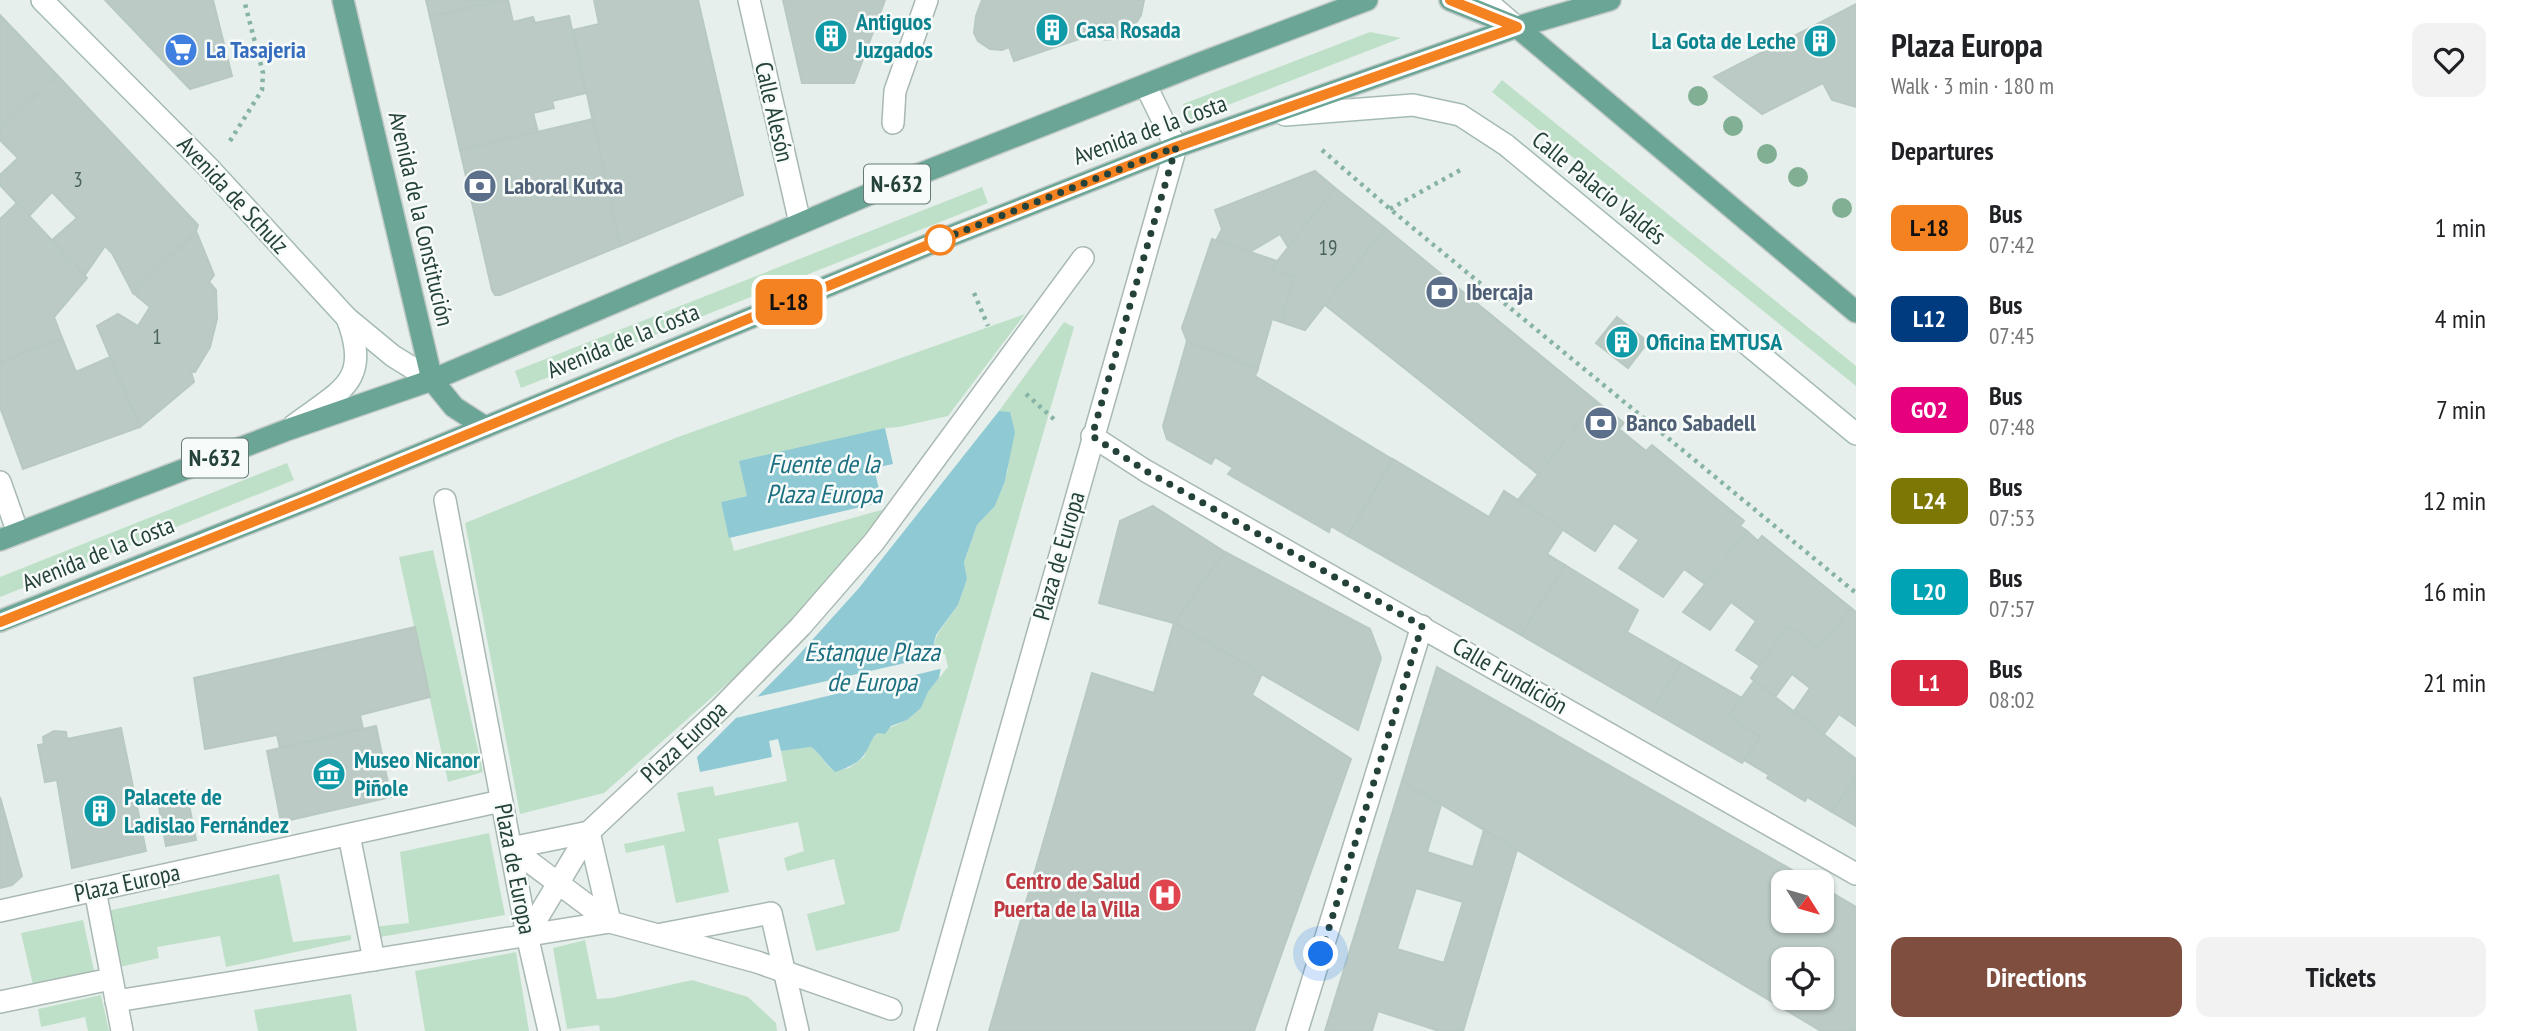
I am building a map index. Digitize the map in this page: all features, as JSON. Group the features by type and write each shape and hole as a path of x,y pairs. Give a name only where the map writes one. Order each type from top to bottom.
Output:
{"main road":[{"name":"Avenida de la Constitución","path":"343,0 432,380 454,407 485,427"},
{"name":"Avenida de la Costa","path":"9,536 287,430 432,380 800,223 1367,0"},
{"path":"1450,0 1517,27 1856,312"},
{"name":"Avenida de la Costa","path":"0,621 301,503 930,244 1176,147 1517,27 1610,0"},
{"name":"Calle Palacio Valdés","path":"1261,117 1285,115"}],"street":[{"name":"Avenida de Schulz","path":"42,0 210,169 347,318 393,356 432,380"},
{"name":"Calle Alesón","path":"749,0 800,223"},
{"path":"893,123 895,91 927,0"},
{"path":"1485,0 1517,27"},
{"path":"1146,86 1176,147"},
{"name":"Calle Palacio Valdés","path":"1285,115 1413,105 1460,115 1506,145 1856,433"},
{"name":"Plaza de Europa","path":"925,1031 1176,147"},
{"name":"Plaza Europa","path":"527,935 589,832 720,709 801,626 874,542 1083,258"},
{"path":"287,430 352,377 358,359 356,341 347,318"},
{"name":"Calle Fundición","path":"1092,436 1146,471 1856,874"},
{"path":"0,482 9,536"},
{"name":"Plaza de Europa","path":"445,500 527,935 549,1031"},
{"path":"1297,1031 1422,626"},
{"name":"Plaza Europa","path":"0,911 501,801"},
{"path":"511,848 589,832 610,922"},
{"path":"349,835 374,960"},
{"path":"511,848 610,922 757,962 891,1009"},
{"path":"95,890 122,1031"},
{"path":"656,935 771,913 798,1031"},
{"path":"116,1001 610,922"},
{"path":"0,1002 111,979"}],"path":[{"path":"210,169 243,123 262,90 263,73 244,0"},
{"path":"1322,150 1856,593"},
{"path":"1390,209 1464,169"}],"green space":[{"path":"1370,32 1401,38 1189,120 1183,104"},
{"path":"1502,80 1856,366 1856,386 1492,92"},
{"path":"982,187 988,203 521,388 515,371"},
{"path":"1025,314 948,416 885,428 747,496 721,502 734,551 885,509 828,581 736,676 604,793 520,814 465,523 678,437"},
{"path":"1064,322 1074,327 899,931 816,951 807,914 845,904 834,859 787,871 784,858 804,851 798,822 718,839 729,892 676,903 664,845 626,853 624,844 685,831 677,793 713,786 715,796 787,781 781,751 811,747 834,771 849,768 864,757 867,745 878,733 907,720 921,708 928,692 948,667 945,654 932,652 937,635 958,605 967,579 964,562 977,525 995,506 1005,481 1008,469 1010,413 999,411"},
{"path":"287,463 294,480 0,597 0,577"},
{"path":"433,550 483,772 448,782 399,557"},
{"path":"489,833 505,915 375,938 374,927 409,923 400,852"},
{"path":"279,874 293,942 351,935 351,940 226,967 220,936 157,947 159,958 120,967 107,911"},
{"path":"83,920 95,975 34,989 21,933"},
{"path":"585,940 597,999 692,980 748,997 776,1023 777,1031 600,1031 599,1025 567,1029 553,948"},
{"path":"516,952 529,1031 425,1031 415,971"},
{"path":"351,994 357,1031 258,1031 254,1010"},
{"path":"101,995 109,1031 88,1031 85,1017 41,1027 38,1009"}],"water":[{"name":"Estanque Plaza de Europa","path":"999,411 1010,412 1015,432 1005,481 995,506 977,525 964,562 967,579 958,605 936,635 932,652 942,661 939,678 928,692 921,708 907,720 891,726 885,734 878,733 860,760 835,772 811,747 781,751 778,739 769,741 772,757 700,772 697,757 795,659 859,588"},
{"name":"Fuente de la Plaza Europa","path":"885,428 893,464 874,468 882,502 729,538 721,502 747,496 739,461"}],"pier":[{"path":"940,655 945,660 944,668 736,718 756,697"}],"building":[{"path":"105,0 213,0 232,76 190,89"},
{"path":"426,0 503,0 430,17"},
{"path":"508,0 513,22 533,17 535,23 569,16 586,93 552,101 554,108 533,113 538,132 460,150 430,17"},
{"path":"594,0 698,0 743,195 620,246 573,30 599,24"},
{"name":"Antiguos Juzgados","path":"783,0 885,0 854,83 802,83"},
{"name":"Casa Rosada","path":"982,0 1144,0 1141,15 1134,26 1121,37 1109,40 1085,37 1014,61 1009,47 1002,50 990,49 978,41 974,33"},
{"name":"La Gota de Leche","path":"1856,4 1856,107 1832,100 1823,83 1762,114 1714,77"},
{"path":"0,15 57,75 0,130"},
{"path":"57,75 198,225 196,231 133,293 112,253 105,246 85,275 52,240 77,218 52,192 29,216 0,185 0,175 18,158 0,140 0,130"},
{"path":"593,119 620,246 495,295 460,150"},
{"path":"1315,171 1335,188 1288,247 1280,234 1250,252 1216,241 1222,229 1215,210"},
{"path":"1335,188 1385,228 1305,330 1281,322 1294,277 1271,269"},
{"path":"17,203 87,278 54,317 62,338 0,362 0,219"},
{"path":"1385,228 1596,401 1539,475 1325,305"},
{"path":"196,231 214,275 209,282 216,290 217,319 210,347 195,372 191,372 194,382 140,427 97,326 118,314 138,326 150,307 133,293"},
{"path":"1212,239 1277,261 1271,269 1294,277 1281,322 1272,319 1258,368 1187,341 1182,328"},
{"name":"Oficina EMTUSA","path":"1617,317 1648,342 1628,368 1596,343"},
{"path":"62,338 76,372 110,357 140,427 23,469 0,407 0,362"},
{"path":"1187,341 1258,369 1255,376 1392,459 1348,536 1331,526 1329,532 1228,474 1233,468 1215,457 1211,464 1167,439 1163,426"},
{"path":"1596,401 1624,423 1619,429 1646,451 1652,445 1744,521 1740,526 1747,531 1705,584 1684,569 1663,597 1619,568 1639,540 1614,523 1595,551 1518,500"},
{"path":"1393,459 1489,517 1504,491 1563,529 1547,554 1565,565 1521,635 1348,536"},
{"path":"1153,506 1225,552 1174,623 1099,603 1120,521"},
{"path":"1747,531 1758,541 1762,536 1851,608 1819,648 1788,626 1760,666 1736,650 1756,621 1731,602 1710,630 1683,612"},
{"path":"1225,552 1370,629 1381,658 1358,730 1174,623"},
{"path":"1565,565 1638,610 1627,632 1681,663 1652,711 1521,635"},
{"path":"1851,608 1856,612 1856,726 1839,714 1824,734 1794,711 1810,688 1792,674 1775,697 1751,678 1788,626 1819,648"},
{"name":"Centro de Salud Puerta de la Villa","path":"1174,623 1262,674 1252,695 1351,759 1254,1031 989,1031 1092,673 1154,693"},
{"path":"415,627 430,697 360,715 363,729 280,748 277,735 205,749 194,678"},
{"path":"1681,663 1742,698 1729,715 1760,737 1742,763 1652,711"},
{"path":"1437,667 1792,870 1771,870 1771,933 1834,933 1834,894 1856,907 1856,1031 1821,1031 1786,1010 1834,1010 1834,947 1771,947 1771,1001 1402,781"},
{"path":"1754,681 1856,759 1856,777 1832,812 1807,797 1805,801 1767,778 1769,775 1744,760 1760,737 1729,715"},
{"name":"Museo Nicanor Piñole","path":"376,726 391,797 281,822 267,751"},
{"name":"Palacete de Ladislao Fernández","path":"121,728 146,851 72,868 57,780 45,782 38,745 44,744 43,737 54,731 66,732 67,739"},
{"path":"1856,777 1856,826 1832,812"},
{"path":"1402,781 1441,805 1427,852 1473,867 1484,830 1517,850 1463,1031 1439,1031 1378,1011 1372,1031 1325,1031","holes":["1416,888 1463,902 1444,963 1397,949"]},
{"path":"186,790 196,840 166,846 157,796"},
{"path":"0,797 22,876 12,885 0,888"}],"bus line":[{"name":"L-18","path":"0,622 313,498 930,244 1176,147 1517,27 1450,0"}],"place":[{"name":"Casa Rosada","path":"1052,30"},
{"name":"Antiguos Juzgados","path":"831,36"},
{"name":"La Gota de Leche","path":"1820,41"},
{"name":"La Tasajeria","path":"181,50"},
{"name":"Laboral Kutxa","path":"480,186"},
{"name":"Ibercaja","path":"1442,292"},
{"name":"Oficina EMTUSA","path":"1622,342"},
{"name":"Banco Sabadell","path":"1601,423"},
{"name":"Museo Nicanor Piñole","path":"329,774"},
{"name":"Palacete de Ladislao Fernández","path":"100,811"},
{"name":"Centro de Salud Puerta de la Villa","path":"1165,895"}],"route":[{"path":"940,240 930,244 1176,147 1092,436 1146,471 1422,626 1321,954"}]}
